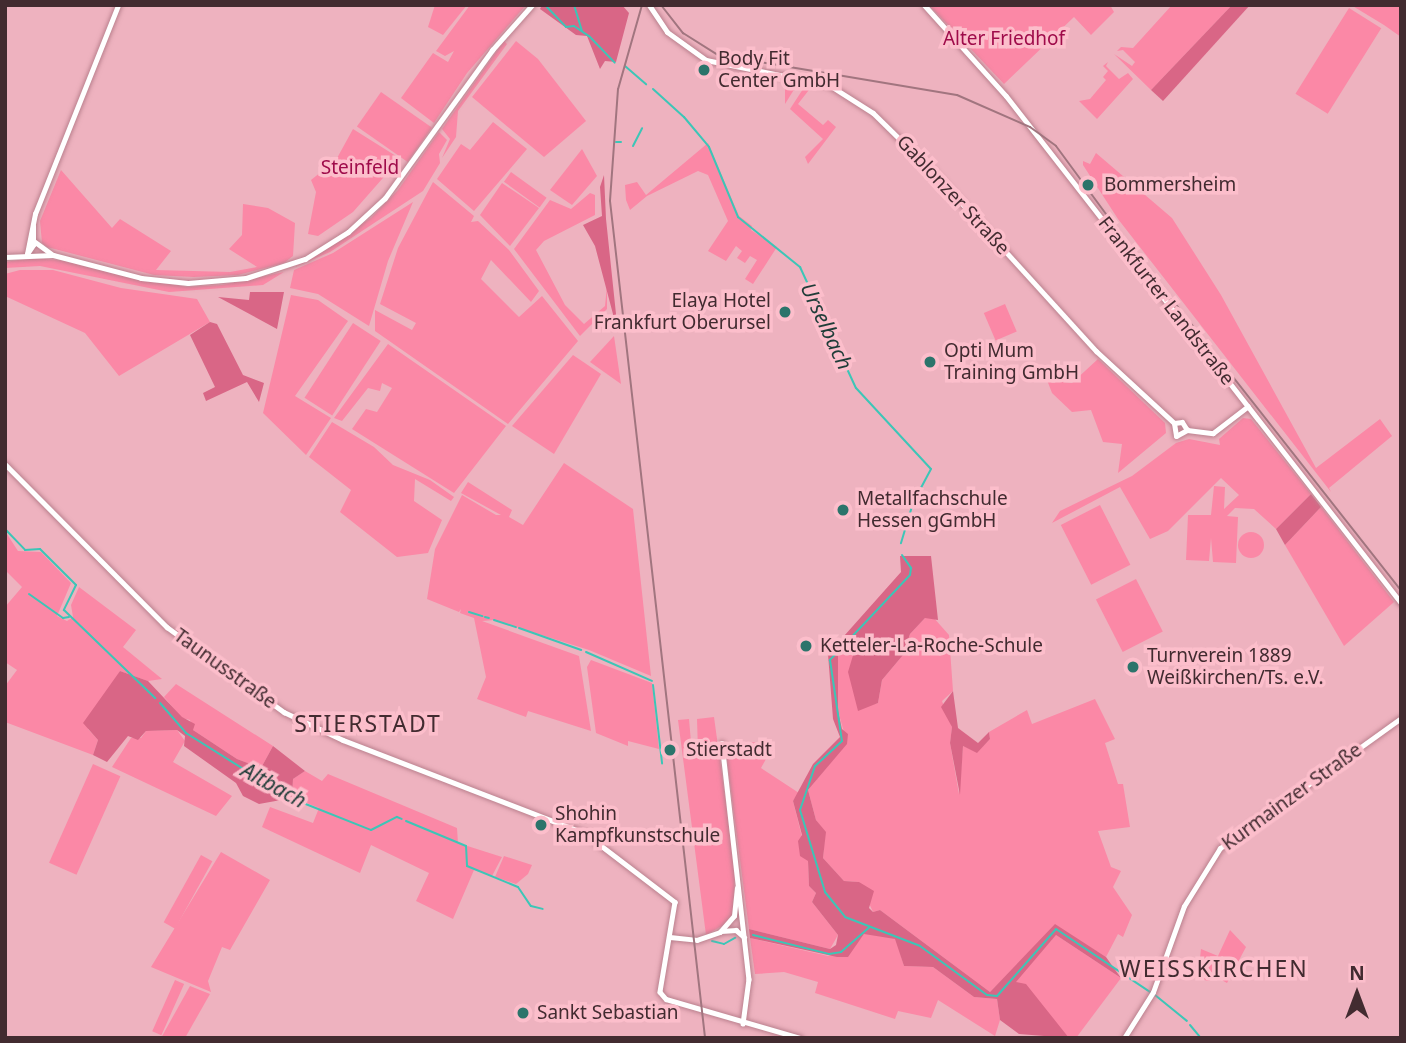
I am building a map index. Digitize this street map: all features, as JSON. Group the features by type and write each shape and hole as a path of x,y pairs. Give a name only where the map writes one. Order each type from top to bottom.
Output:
{"main road":[{"path":"5,257 53,255 141,278 188,283 235,281 294,264 348,232 385,198 492,50 532,5"},
{"name":"Frankfurter Landstraße","path":"925,5 1006,96 1401,603"},
{"name":"Gablonzer Straße","path":"651,6 684,47 713,63 812,81 855,99 909,146 1096,351 1174,424"},
{"path":"1187,430 1184,423 1174,424 1176,436 1187,430 1213,433 1248,406"},
{"name":"Kurmainzer Straße","path":"1124,1038 1153,992 1184,906 1220,848 1401,718"}],"street":[{"path":"27,254 33,225 118,5"},
{"path":"27,254 33,241 33,225"},
{"path":"33,241 53,255"},
{"name":"Taunusstraße","path":"5,464 167,627 274,705 341,739 586,834 675,902 670,937"},
{"path":"722,743 750,990 743,1024"},
{"path":"720,932 734,916 738,873"},
{"path":"745,939 739,931 720,932 697,940 670,937 660,995 743,1024 800,1038"}],"green space":[{"path":"435,5 467,5 443,35 428,27"},
{"path":"470,5 526,5 467,73 434,123 401,98 433,53 448,62 454,51 445,56 436,51"},
{"name":"Alter Friedhof","path":"929,5 1110,5 1114,12 1091,35 1074,17 1004,84"},
{"path":"1172,5 1232,5 1151,90 1114,54 1132,66 1135,62 1123,50 1117,51 1121,47 1133,48"},
{"path":"1351,5 1401,5 1401,37 1384,25"},
{"path":"1349,8 1381,28 1328,114 1295,94"},
{"path":"504,41 507,44 458,111 456,137 442,158 450,139 442,129"},
{"path":"516,41 538,59 586,121 544,157 472,97"},
{"path":"1108,62 1106,66 1119,79 1128,73 1133,79 1097,119 1079,101 1090,99 1106,80 1103,77 1108,71 1103,66"},
{"path":"785,83 812,86 798,104 823,125 828,120 836,127 808,164 805,157 823,139 790,109 803,89 795,88 785,104"},
{"path":"381,92 432,128 408,162 357,126"},
{"path":"493,122 527,149 474,211 437,179 461,144 470,150"},
{"name":"Steinfeld","path":"353,129 396,156 397,162 353,212 318,236 308,234 316,192 311,180 336,160"},
{"path":"439,132 447,140 439,154 440,163 423,191 330,252 295,267 371,218 398,190"},
{"path":"708,143 739,216 752,226 751,230 777,247 753,284 745,279 757,260 750,256 745,263 737,258 742,251 736,246 726,261 708,251 728,221 708,175 698,171 647,196 630,210 626,200 625,185 637,182 646,195"},
{"path":"582,149 597,176 572,205 550,190"},
{"path":"1096,153 1172,218 1221,295 1316,468 1380,419 1392,436 1329,488 1331,492 1118,219 1083,165 1083,161 1090,164"},
{"path":"61,170 112,228 120,219 171,251 156,270 230,272 257,267 229,249 242,235 243,204 268,208 295,223 293,256 284,263 238,275 194,277 154,275 47,247 42,243 40,221"},
{"path":"511,172 547,198 540,208 504,182"},
{"path":"433,182 474,216 471,222 478,221 509,250 539,291 531,302 491,260 481,279 519,317 542,296 578,341 508,424 375,331 375,310 412,330 416,323 380,304 398,248"},
{"path":"502,183 539,208 510,246 480,215"},
{"path":"590,193 595,195 595,215 544,241 536,250 565,305 584,324 605,306 607,286 607,309 580,336 514,249 550,200 571,209"},
{"path":"413,202 388,261 369,326 318,294 290,288 294,270 333,253"},
{"path":"32,258 67,261 186,287 222,285 284,272 263,285 169,292 40,266 5,268 5,262"},
{"path":"20,270 53,270 121,288 197,299 210,322 119,376 85,333 5,296 5,274"},
{"path":"291,295 318,300 348,321 295,396 331,418 306,455 263,413"},
{"path":"1005,304 1017,332 996,341 984,313"},
{"path":"353,323 381,341 332,416 305,398"},
{"path":"614,336 621,384 590,362"},
{"path":"388,344 506,426 454,493 352,429 366,409 377,412 392,388 382,383 380,391 368,388 342,421 334,418"},
{"path":"573,355 601,374 554,454 512,426"},
{"path":"1098,359 1165,423 1166,433 1118,473 1122,444 1103,442 1091,410 1072,412 1052,393 1047,380 1072,383"},
{"path":"1243,418 1251,419 1311,494 1276,529 1254,509 1235,508 1227,516 1238,517 1236,563 1213,562 1211,538 1209,561 1186,560 1188,515 1211,515 1214,486 1225,487 1224,509 1239,495 1221,478 1168,531 1150,539 1120,487 1052,523 1060,511 1132,476 1176,443 1189,439 1220,445 1219,439"},
{"path":"332,422 374,447 393,465 430,480 454,497 451,501 415,479 414,501 442,520 428,553 397,557 340,512 351,490 309,457"},
{"path":"564,463 633,509 651,676 589,650 494,620 482,621 579,656 591,731 528,711 526,717 477,699 486,677 474,618 460,613 461,609 459,612 427,599 435,549 462,495 496,515 501,515 461,493 468,482 512,510 509,517 523,525"},
{"path":"1100,505 1130,565 1091,585 1061,525"},
{"path":"1321,507 1394,602 1344,646 1285,545"},
{"path":"5,531 18,551 41,552 71,583 57,616 67,621 73,617 71,605 79,587 136,630 123,647 162,679 148,681 120,671 88,729 98,740 93,755 5,722 5,686 17,670 5,662 5,607 22,587 5,570"},
{"path":"1251,532 1260,536 1264,545 1260,554 1251,558 1242,554 1238,545 1242,536"},
{"path":"1136,579 1163,632 1123,652 1096,599"},
{"path":"933,617 949,635 953,691 942,701 952,727 950,743 959,794 963,746 977,752 990,739 989,732 1027,710 1032,724 1095,699 1115,739 1105,743 1118,784 1123,784 1130,827 1098,831 1111,867 1121,871 1113,887 1132,915 1123,937 1118,934 1106,957 1055,925 990,992 880,910 873,912 859,882 844,881 823,858 825,832 816,820 808,790 847,743 838,711 838,654 854,652 860,708 878,703 882,680 903,655 910,634 925,618"},
{"path":"591,660 652,683 659,749 628,741 628,746 596,733 587,667"},
{"path":"176,684 273,746 261,768 237,759 193,730 190,720 182,718 164,697"},
{"path":"714,717 735,870 733,913 727,923 706,935 678,720 689,719 691,742 697,741 698,751 697,719"},
{"path":"177,730 185,741 173,762 232,796 216,816 112,767 131,738 141,738 146,731"},
{"path":"759,742 771,750 761,768 799,793 793,801 808,861 809,886 816,893 812,902 838,935 830,949 749,929 725,744"},
{"path":"93,764 120,776 76,875 49,863"},
{"path":"305,771 322,781 328,774 457,828 458,843 502,857 492,876 474,870 453,919 416,901 429,873 371,845 360,873 262,827 270,807 313,823 319,808 292,797 293,779"},
{"path":"221,852 270,880 230,950 222,947 208,981 211,992 151,967"},
{"path":"201,855 212,861 175,929 164,922"},
{"path":"504,856 532,865 528,874 516,884 495,877"},
{"path":"1230,930 1246,947 1227,983 1218,978 1207,981 1198,976 1201,949 1218,956"},
{"path":"876,933 896,939 904,966 933,967 974,997 997,999 1000,1020 995,1036 938,1000 931,1018 898,1011 895,1019 815,993 818,982 784,972 755,974 750,938 828,956 852,950 864,934"},
{"path":"1056,935 1121,978 1076,1038 1069,1038 1015,982"},
{"path":"175,980 184,984 161,1035 152,1031"},
{"path":"190,986 210,994 185,1038 161,1038"}],"shaded area":[{"path":"542,5 622,5 629,13 616,62 605,61 600,69 587,36 576,35 540,9"},
{"path":"1232,5 1250,5 1163,101 1151,90"},
{"path":"604,175 618,333 595,246 583,225 602,216 600,187"},
{"path":"250,292 284,292 277,329 218,297 249,300"},
{"path":"210,322 217,324 243,375 264,383 259,402 247,382 206,401 203,393 215,387 190,335"},
{"path":"1311,494 1321,507 1285,545 1276,529"},
{"path":"900,556 931,556 938,620 925,618 910,634 903,655 882,680 878,703 858,711 848,672 854,652 838,654 838,711 842,729 848,734 847,744 808,790 816,820 826,832 823,858 844,881 859,882 874,891 869,908 873,912 880,910 990,992 1055,924 1106,957 1121,978 1056,935 1016,982 1026,984 1069,1038 1019,1034 1000,1020 997,999 974,997 933,967 904,966 895,939 864,934 848,957 837,957 750,938 749,929 830,949 836,945 838,935 812,902 816,893 809,886 808,861 800,856 798,841 802,835 793,801 813,764 840,737 833,719 828,654 901,572"},
{"path":"120,671 148,681 182,717 195,724 193,730 237,759 261,768 273,746 305,771 293,779 292,798 259,804 243,796 236,783 184,746 185,736 177,730 146,731 138,740 128,736 107,762 93,755 98,740 83,723"},
{"path":"953,691 958,728 978,743 989,732 990,739 977,753 963,746 960,795 950,743 952,727 941,707"}],"waterway":[{"name":"Urselbach","path":"545,5 566,27 574,26 589,36 615,63"},
{"path":"574,5 582,31"},
{"name":"Urselbach","path":"625,66 646,84"},
{"name":"Urselbach","path":"653,89 684,117 709,147 738,217 800,267 856,388 931,469 913,503 901,543"},
{"path":"633,146 642,128"},
{"path":"616,142 621,142"},
{"name":"Altbach","path":"5,529 25,550 40,549 76,585 64,610 155,698"},
{"name":"Urselbach","path":"902,555 911,568 910,575 830,660 842,741 815,766 800,810 825,892 845,917 920,946 987,995 997,996 1056,929 1150,992"},
{"name":"Altbach","path":"29,594 63,618 69,617"},
{"path":"469,612 482,616"},
{"path":"485,617 489,618"},
{"path":"494,620 516,627"},
{"path":"519,628 581,650"},
{"path":"586,652 652,681"},
{"path":"653,685 662,763"},
{"name":"Altbach","path":"160,703 186,733 288,797 371,830 397,817 402,819"},
{"name":"Altbach","path":"406,821 466,846 467,866 518,887 531,906 543,909"},
{"name":"Altbach","path":"753,935 829,954 841,952 870,927"},
{"name":"Altbach","path":"712,941 724,944 735,938"},
{"name":"Urselbach","path":"1155,995 1187,1021"},
{"name":"Urselbach","path":"1190,1025 1201,1038"}],"tram line":[{"path":"661,5 683,33 718,55 957,95 1030,127 1056,146 1122,236 1401,591"}],"railway":[{"path":"642,5 618,89 610,201 705,1038"}],"place":[{"name":"Body Fit Center GmbH","path":"704,70"},
{"name":"Bommersheim","path":"1088,185"},
{"name":"Elaya Hotel Frankfurt Oberursel","path":"785,312"},
{"name":"Opti Mum Training GmbH","path":"930,362"},
{"name":"Metallfachschule Hessen gGmbH","path":"843,510"},
{"name":"Ketteler-La-Roche-Schule","path":"806,646"},
{"name":"Turnverein 1889 Weißkirchen/Ts. e.V.","path":"1133,667"},
{"name":"Stierstadt","path":"670,750"},
{"name":"Shohin Kampfkunstschule","path":"541,825"},
{"name":"Sankt Sebastian","path":"523,1013"}],"district":[{"name":"STIERSTADT","path":"368,723"},
{"name":"WEISSKIRCHEN","path":"1214,968"}]}
